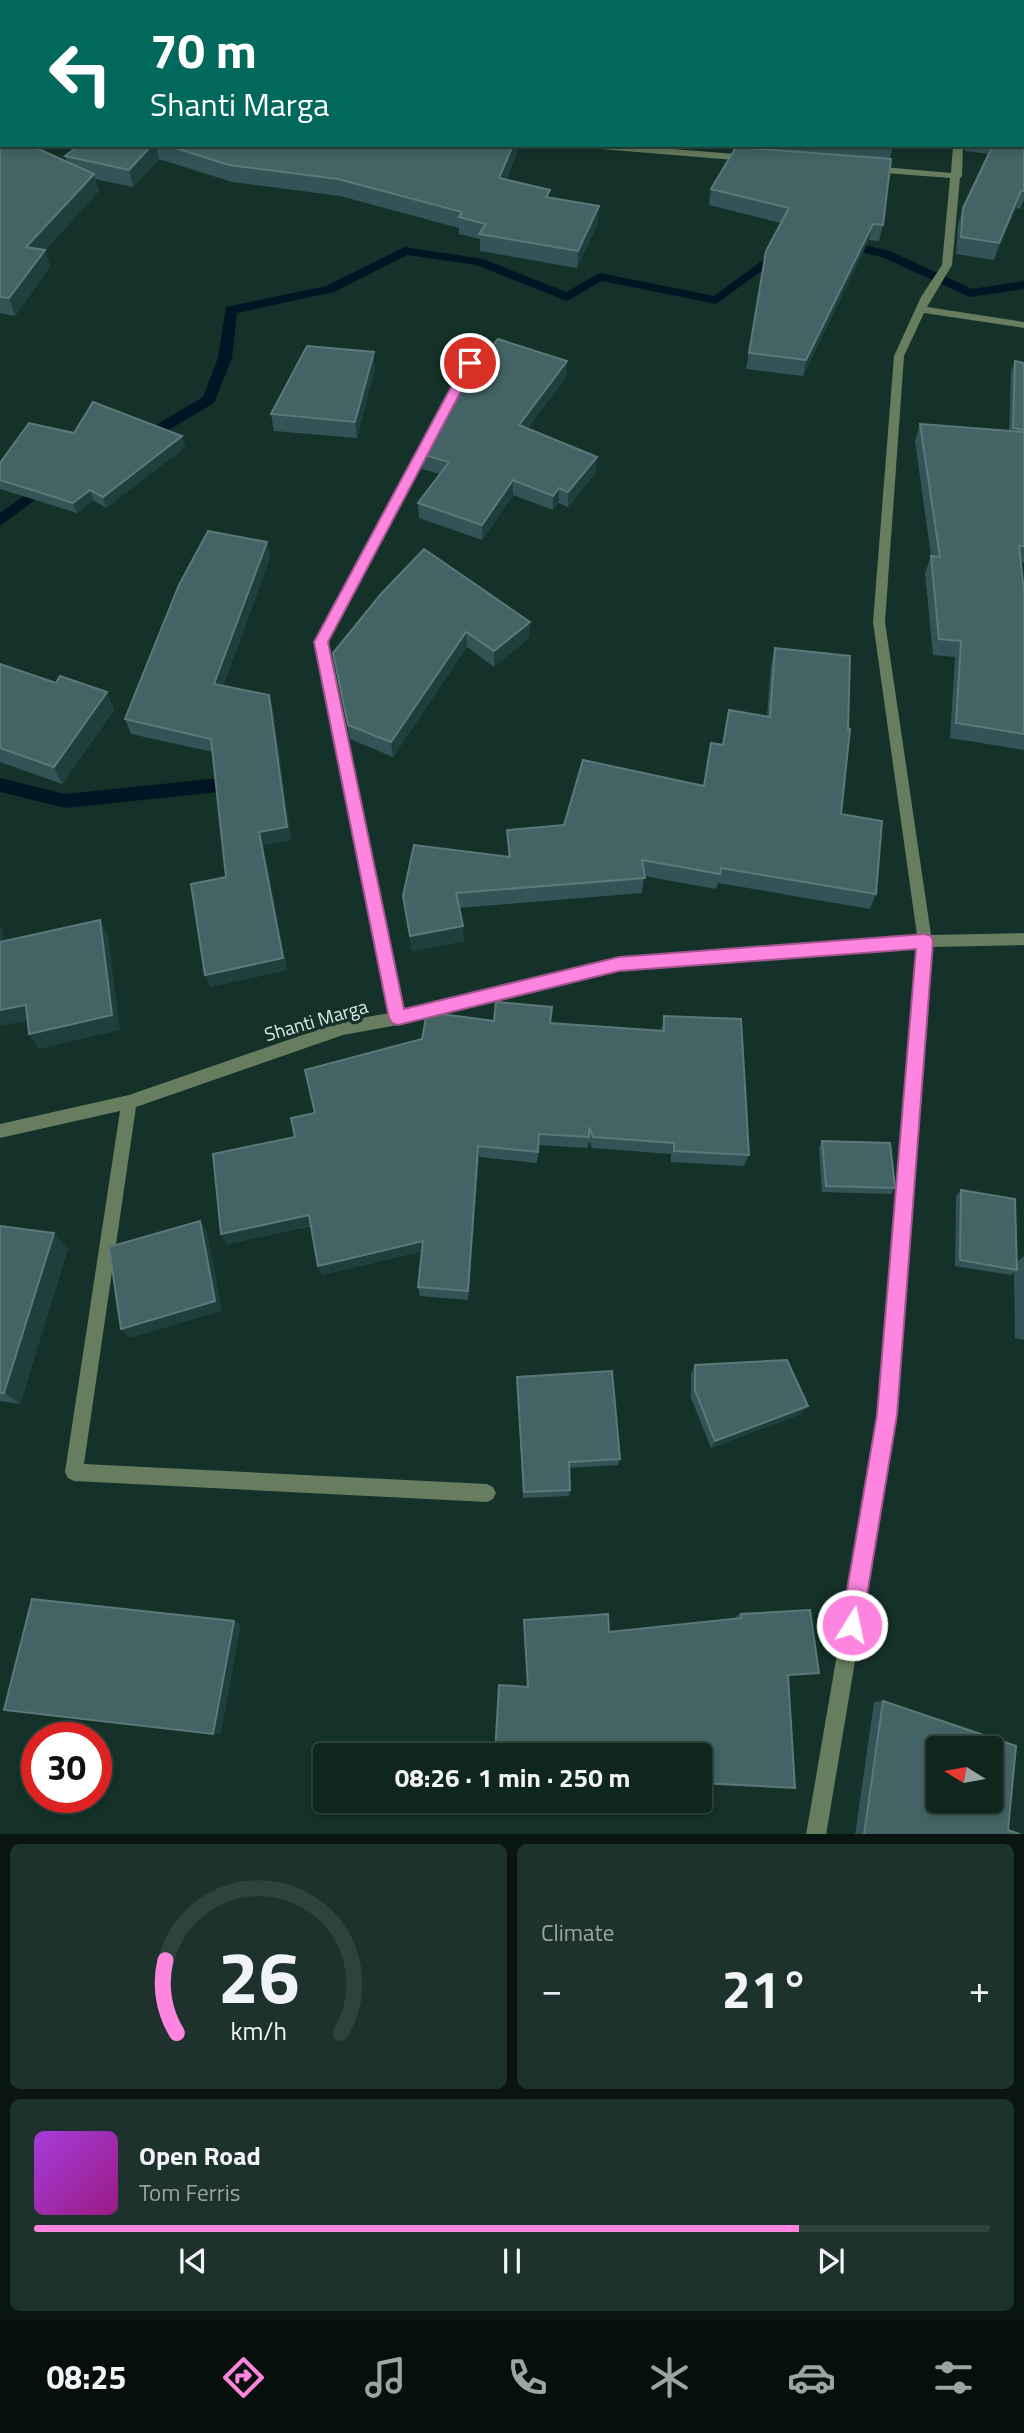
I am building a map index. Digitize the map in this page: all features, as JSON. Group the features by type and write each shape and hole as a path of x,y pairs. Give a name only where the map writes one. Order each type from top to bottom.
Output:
{"street":[{"path":"611,147 752,159"},
{"path":"816,1834 887,1415 925,941 879,622 899,356 923,303 947,265 958,147"},
{"path":"861,168 957,176"},
{"path":"923,303 1024,325"},
{"path":"398,1018 321,642 470,363"},
{"name":"Shanti Marga","path":"0,1131 129,1102 343,1028 398,1018 619,964 925,941 1024,939"},
{"path":"129,1102 74,1472 487,1493"}],"building":[{"path":"0,147 34,147 94,174 26,247 45,250 9,298 0,297"},
{"path":"77,147 150,147 129,170 65,156"},
{"path":"172,147 512,147 499,178 550,190 546,197 599,206 578,251 479,234 486,224 459,217 462,212 338,179 229,165"},
{"path":"736,147 891,159 883,225 873,224 806,360 749,353 766,251 789,208 711,189"},
{"path":"992,147 1024,147 1024,191 1021,191 999,243 961,237 963,208"},
{"path":"498,339 567,361 519,425 597,457 568,492 559,488 553,496 513,480 482,525 418,503 449,462 421,454 451,398"},
{"path":"307,346 374,352 355,422 271,414"},
{"path":"1015,361 1024,363 1024,430 1013,428"},
{"path":"93,402 182,436 103,497 90,490 73,503 0,480 0,463 29,423 74,433"},
{"path":"920,424 1024,432 1024,546 1019,546 1024,591 1024,734 956,723 961,641 939,639 931,556 940,557"},
{"path":"208,531 267,542 214,684 269,695 287,827 259,832 283,958 205,975 191,884 226,877 211,739 125,719 179,585"},
{"path":"424,549 530,622 494,651 466,632 391,742 348,725 333,653 381,594"},
{"path":"775,648 850,656 850,729 841,814 882,821 876,894 721,868 720,874 642,860 645,878 456,893 463,926 410,936 403,896 414,845 510,857 507,830 564,825 583,760 704,786 711,743 723,745 729,710 770,717"},
{"path":"0,664 56,683 60,676 107,692 54,767 0,748"},
{"path":"100,920 112,1015 29,1034 26,1005 0,1010 0,942"},
{"path":"496,1002 552,1007 550,1023 664,1031 664,1016 741,1019 749,1155 674,1151 674,1143 593,1137 589,1127 589,1137 539,1134 538,1152 478,1146 468,1291 418,1287 423,1241 318,1266 309,1215 221,1234 213,1154 295,1137 291,1118 315,1113 305,1070 422,1039 427,1012 494,1021"},
{"path":"822,1141 890,1143 895,1188 826,1186"},
{"path":"961,1190 1015,1199 1017,1270 960,1260"},
{"path":"200,1221 215,1301 121,1329 109,1247"},
{"path":"0,1226 54,1233 4,1393 0,1393"},
{"path":"787,1360 808,1406 715,1441 695,1390 695,1365"},
{"path":"612,1371 620,1459 569,1462 570,1490 524,1492 517,1377"},
{"path":"32,1599 234,1621 213,1734 4,1710"},
{"path":"810,1610 819,1673 788,1675 795,1788 712,1784 712,1743 496,1743 499,1685 528,1687 524,1620 608,1614 609,1632 742,1618 741,1614"},
{"path":"883,1701 986,1736 926,1736 926,1813 1003,1813 1003,1742 1016,1746 1008,1830 1019,1834 864,1834"}],"waterway":[{"path":"842,244 886,254 970,293 1024,285"},
{"path":"143,439 209,400 225,358 231,310 330,289 405,251 479,262 567,297 600,277 716,300 782,252"},
{"path":"0,521 46,485"},
{"path":"0,785 65,801 239,783"}],"route":[{"path":"470,363 321,642 398,1018 619,964 925,941 887,1415 852,1625"}]}
